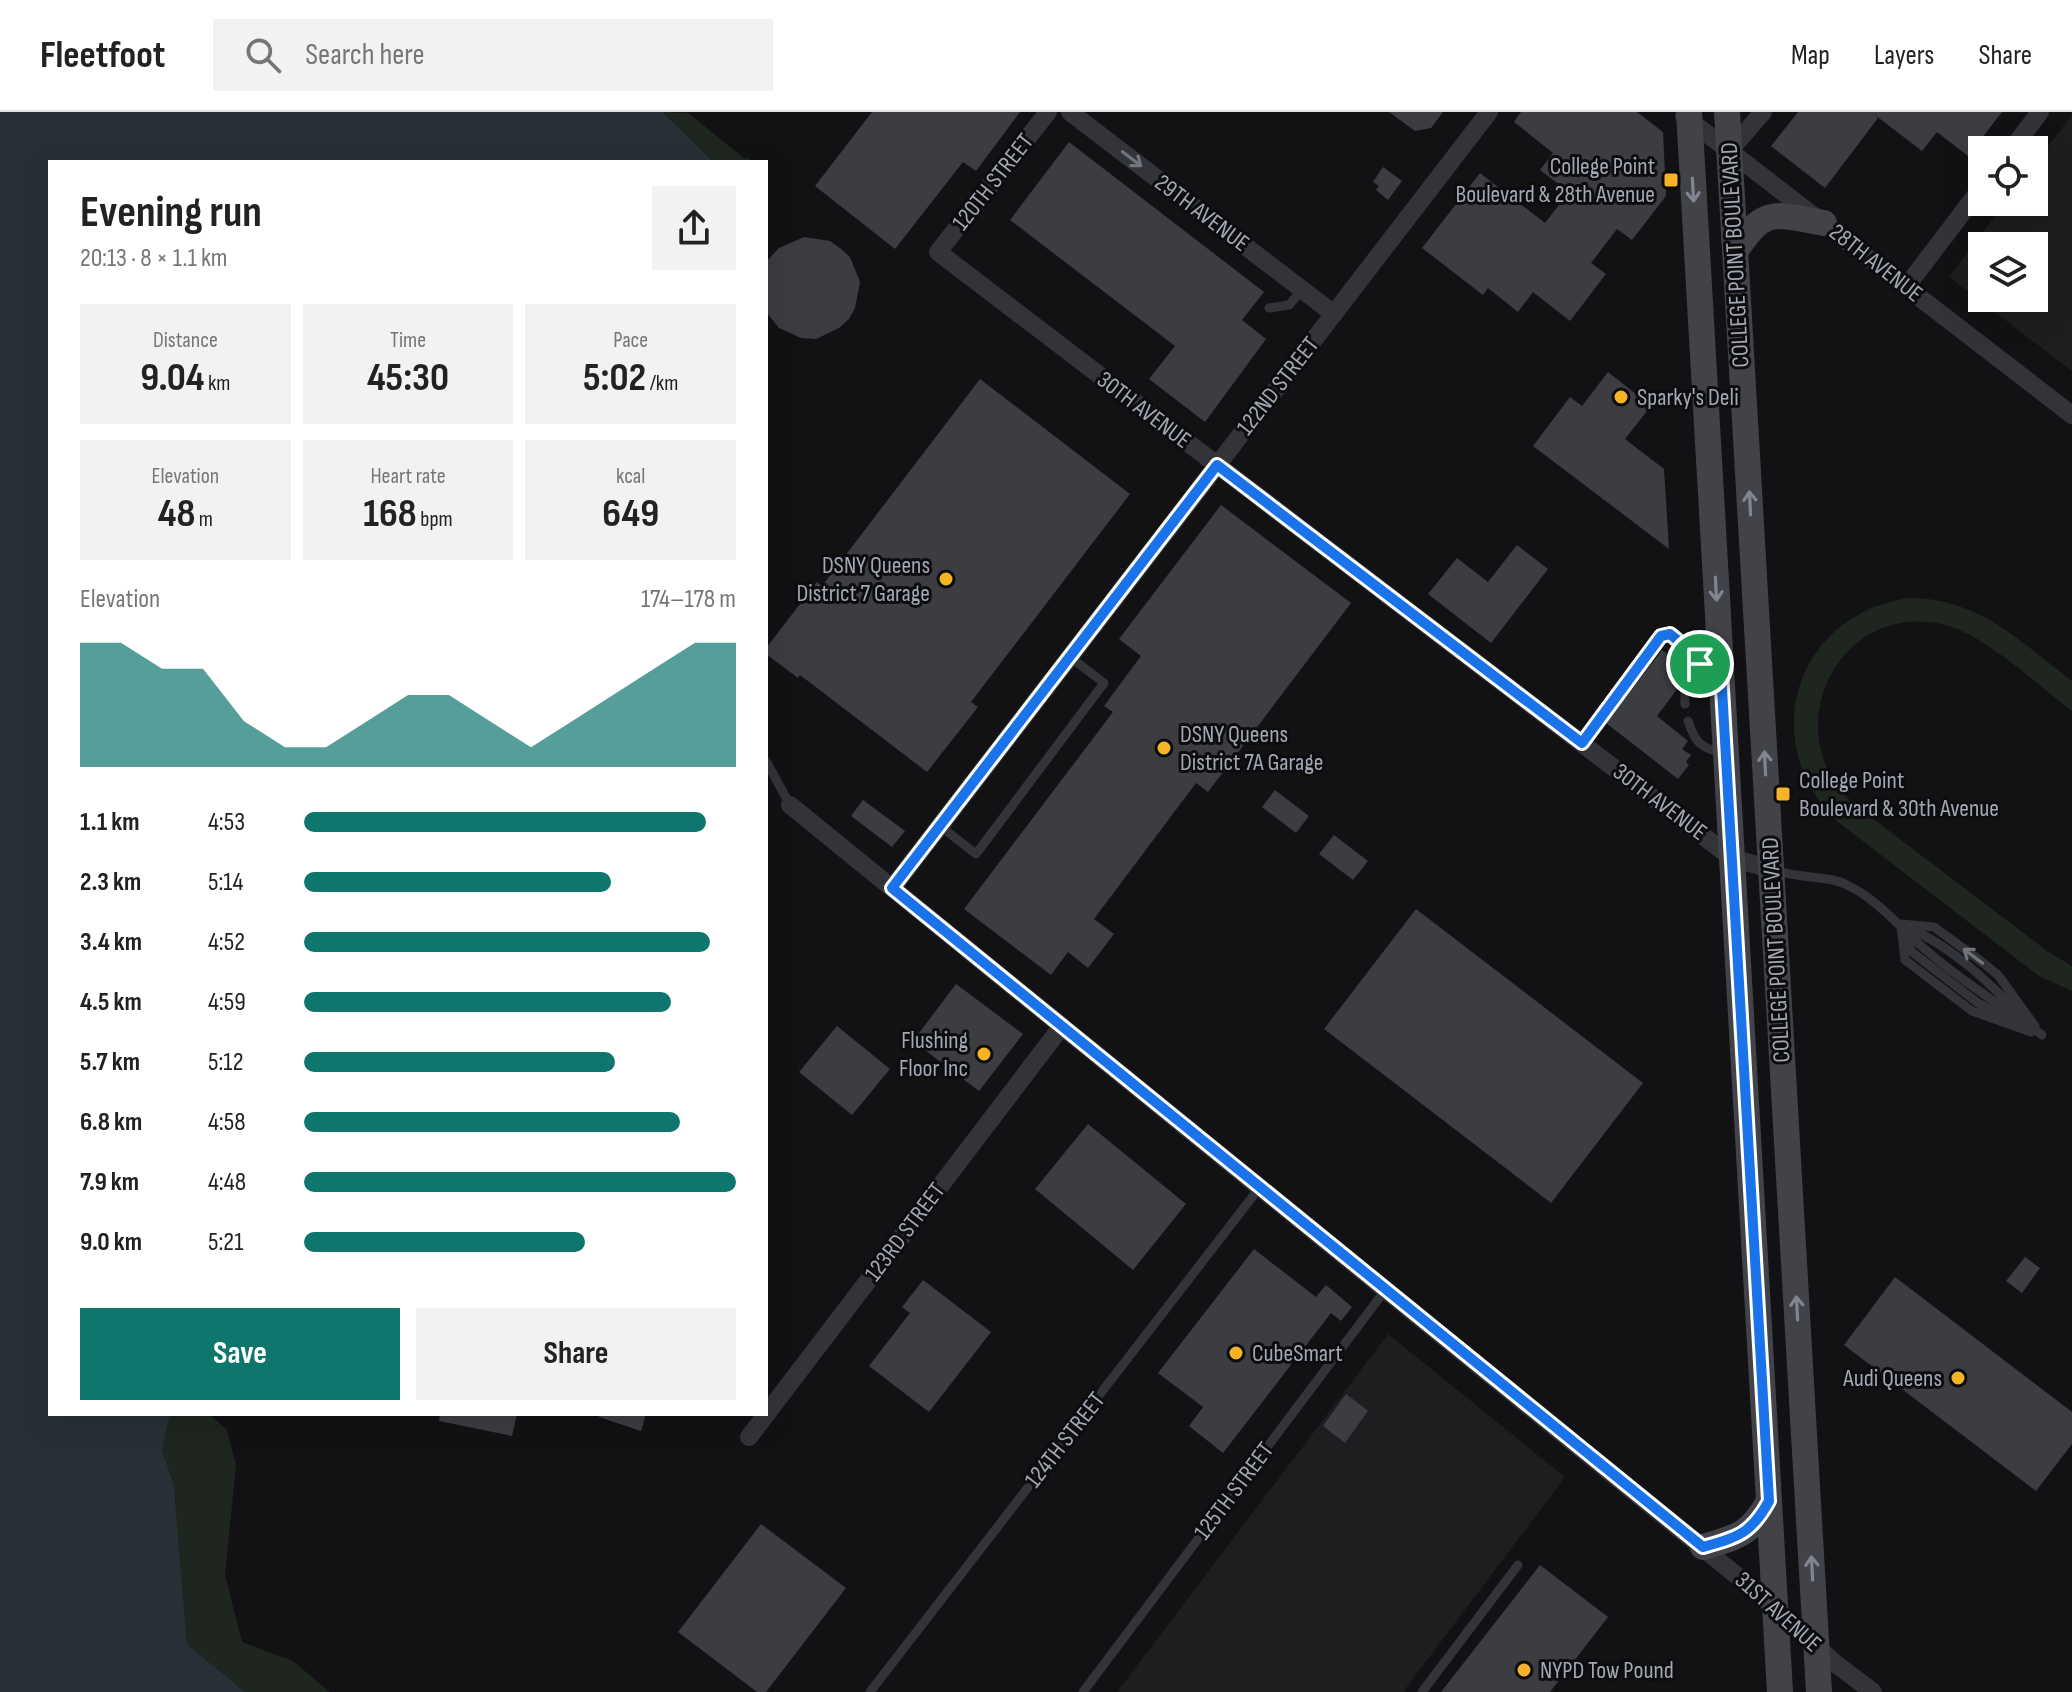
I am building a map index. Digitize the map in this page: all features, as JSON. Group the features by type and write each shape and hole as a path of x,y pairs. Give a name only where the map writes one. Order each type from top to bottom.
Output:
{"main road":[{"name":"COLLEGE POINT BOULEVARD","path":"1727,112 1730,150 1728,177 1735,252 1819,1692"},
{"name":"COLLEGE POINT BOULEVARD","path":"1685,115 1720,654 1780,1692"},
{"path":"1735,252 1752,225 1760,221 1781,215 1824,223"},
{"path":"1703,1547 1741,1536 1758,1521 1769,1501"}],"street":[{"name":"120TH STREET","path":"938,252 1048,112"},
{"name":"29TH AVENUE","path":"1070,112 1334,314"},
{"name":"122ND STREET","path":"892,888 1489,112"},
{"path":"1730,150 1763,112"},
{"path":"2022,136 2040,112"},
{"name":"28TH AVENUE","path":"1685,115 2072,415"},
{"path":"1906,287 1968,205"},
{"name":"30TH AVENUE","path":"938,252 1732,858"},
{"name":"31ST AVENUE","path":"790,805 1703,1547 1873,1692"},
{"path":"1732,858 1771,869"},
{"name":"123RD STREET","path":"768,1412 1062,1026"},
{"name":"123RD STREET","path":"749,1437 765,1416"}],"lane":[{"path":"1269,308 1289,305 1302,290"},
{"path":"1582,743 1661,636 1670,634 1688,649 1694,669"},
{"path":"1685,704 1684,693 1694,669 1720,654"},
{"path":"940,826 976,854 1104,683 1070,657"},
{"path":"1688,721 1695,741 1703,748 1726,754"},
{"path":"768,765 790,805"},
{"path":"1771,869 1794,877 1833,880 1848,885 1901,924 1919,944 2042,1035"},
{"path":"1901,924 1934,927 1982,962 1998,975 2042,1035"},
{"path":"1901,924 1905,960 1972,1011 2042,1035"},
{"name":"124TH STREET","path":"870,1692 1260,1187"},
{"name":"125TH STREET","path":"1083,1692 1386,1289"},
{"path":"1422,1692 1518,1565"}],"shaded area":[{"path":"0,112 663,112 711,160 48,160 48,1416 170,1416 162,1450 174,1485 187,1644 245,1692 0,1692"},
{"path":"664,112 688,113 745,159 748,157 751,160 709,160"},
{"path":"2072,115 2072,371 1995,312 2048,312 2048,232 1983,232 1995,216 2048,216 2048,147"},
{"path":"1968,252 1968,292 1949,277"},
{"path":"1909,598 1957,605 2016,637 2072,681 2072,711 1974,637 1941,624 1904,623 1872,633 1846,653 1828,680 1819,712 1820,745 1831,777 1855,805 2047,951 2072,966 2072,991 2039,976 1838,822 1813,790 1798,756 1794,721 1800,686 1815,655 1838,629 1870,609"},
{"path":"1388,1334 1565,1477 1403,1692 1117,1692"},
{"path":"170,1416 211,1416 227,1430 236,1465 225,1575 242,1642 293,1661 330,1692 245,1692 187,1644 174,1485 162,1450"}],"building":[{"path":"872,112 1020,112 976,171 963,162 895,249 815,186"},
{"path":"1389,112 1443,112 1431,128 1415,131"},
{"path":"1521,112 1637,112 1663,132 1666,196 1632,240 1617,229 1591,263 1606,274 1570,321 1533,292 1518,312 1488,288 1483,295 1422,248 1480,173 1545,223 1569,192 1540,170 1553,153 1514,122"},
{"path":"1798,112 1871,112 1878,118 1825,188 1771,146"},
{"path":"1871,112 2002,112 1983,136 1968,136 1968,156 1937,132 1922,151"},
{"path":"1069,142 1264,292 1242,320 1266,339 1205,422 1149,379 1175,346 1010,220"},
{"path":"1383,167 1402,181 1388,200 1376,190 1379,186 1373,182"},
{"path":"804,237 830,241 850,257 860,282 855,308 839,328 816,339 801,338 779,328 768,314 768,260 779,248"},
{"path":"1608,372 1651,406 1625,439 1664,469 1669,549 1533,446 1570,397 1582,406"},
{"name":"DSNY Queens District 7 Garage","path":"980,379 1130,494 971,702 978,707 927,772 800,675 798,678 768,656 768,645 817,582 822,586"},
{"name":"DSNY Queens District 7A Garage","path":"1221,505 1351,603 1208,792 1196,783 1094,919 1114,934 1088,968 1068,952 1051,975 964,909 1113,712 1104,706 1141,656 1119,639"},
{"path":"1517,545 1548,569 1491,643 1428,594 1457,558 1488,582"},
{"path":"1662,650 1677,661 1674,666 1682,672 1675,681 1679,684 1678,688 1657,716 1688,741 1682,749 1691,755 1686,762 1689,765 1678,779 1606,723"},
{"path":"1275,790 1309,816 1296,833 1262,807"},
{"path":"863,800 905,831 892,847 851,816"},
{"path":"1334,835 1368,861 1353,880 1319,854"},
{"path":"1416,909 1643,1083 1551,1203 1324,1029"},
{"path":"956,984 1023,1034 979,1091 913,1041"},
{"path":"837,1026 890,1069 852,1115 799,1072"},
{"path":"1088,1124 1186,1204 1133,1270 1035,1189"},
{"name":"CubeSmart","path":"1254,1249 1316,1297 1326,1285 1352,1307 1341,1321 1331,1313 1223,1453 1189,1426 1203,1407 1158,1373"},
{"path":"2025,1257 2040,1268 2022,1293 2006,1281"},
{"name":"Audi Queens","path":"1895,1277 2072,1412 2072,1444 2036,1491 1844,1345"},
{"path":"923,1280 991,1332 929,1412 869,1366 910,1313 902,1307"},
{"path":"1346,1394 1368,1411 1345,1443 1323,1426"},
{"path":"440,1416 517,1416 512,1436 439,1421"},
{"path":"599,1416 645,1416 641,1431"},
{"path":"761,1524 846,1588 766,1692 757,1692 678,1632"},
{"path":"1540,1565 1608,1617 1550,1692 1441,1692"}],"place":[{"name":"College Point Boulevard & 28th Avenue","path":"1671,180"},
{"name":"Sparky's Deli","path":"1621,397"},
{"name":"DSNY Queens District 7 Garage","path":"946,579"},
{"name":"DSNY Queens District 7A Garage","path":"1164,748"},
{"name":"College Point Boulevard & 30th Avenue","path":"1783,794"},
{"name":"Flushing Floor Inc","path":"984,1054"},
{"name":"CubeSmart","path":"1236,1353"},
{"name":"Audi Queens","path":"1958,1378"},
{"name":"NYPD Tow Pound","path":"1524,1670"}],"route":[{"path":"1217,465 1582,743 1661,636 1670,634 1688,649 1694,669 1700,664 1720,654 1732,815 1769,1501 1758,1521 1741,1536 1703,1547 892,888 1217,465"}]}
